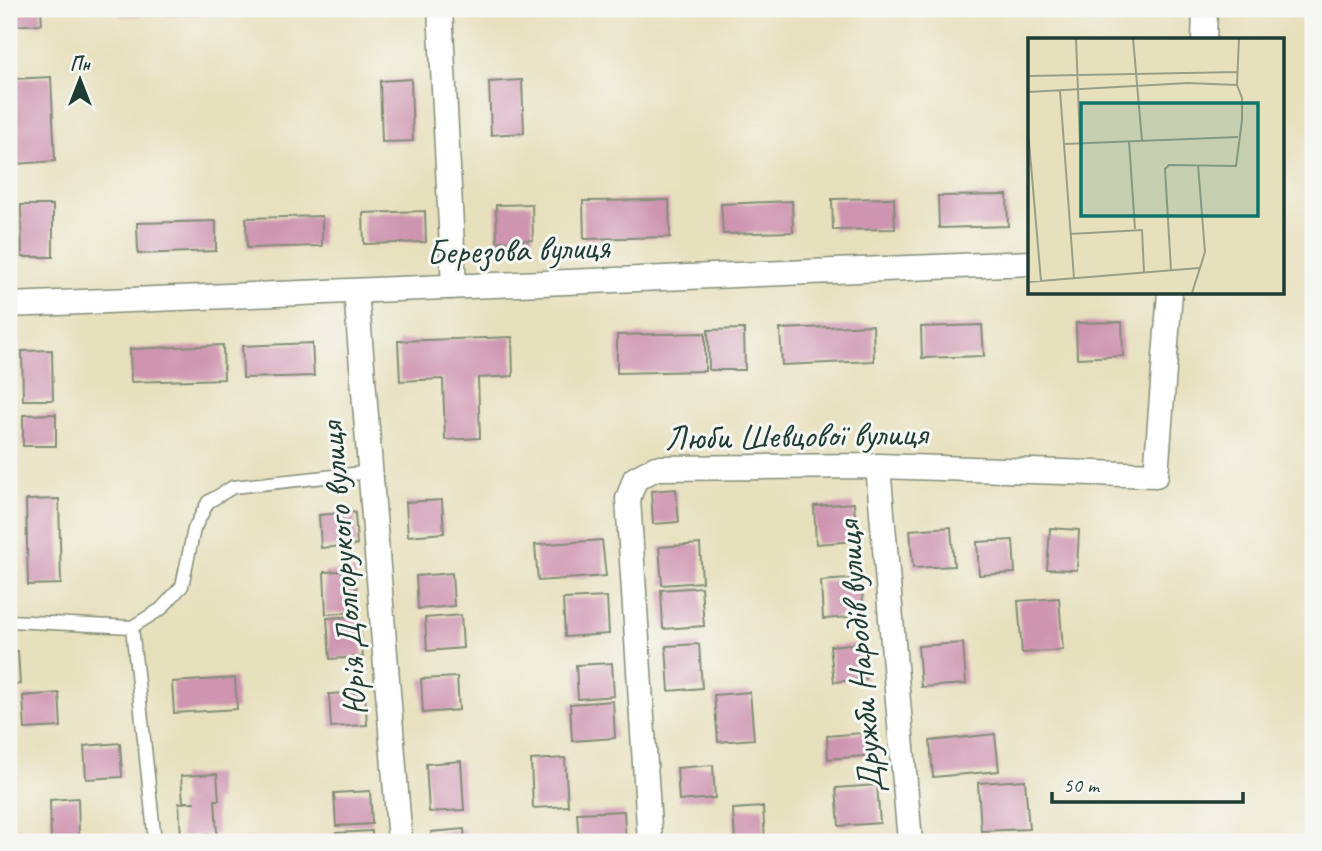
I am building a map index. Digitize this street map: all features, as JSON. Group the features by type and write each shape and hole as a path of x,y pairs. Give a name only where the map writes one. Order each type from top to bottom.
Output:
{"street":[{"path":"440,9 454,287"},
{"path":"1204,38 1205,9"},
{"name":"Березова вулиця","path":"9,305 1028,263"},
{"name":"Юрія Долгорукого вулиця","path":"356,291 400,842"},
{"name":"Люби Шевцової вулиця","path":"650,842 628,499 635,479 656,468 877,466 1156,475 1170,294"},
{"name":"Дружби Народів вулиця","path":"877,466 904,743 910,842"}],"lane":[{"path":"9,621 132,627 161,609 182,586 194,529 208,502 233,487 371,472"},
{"path":"132,627 155,842"}],"building":[{"path":"9,9 41,9 42,24 9,26"},
{"path":"121,9 203,9 203,14 121,16"},
{"path":"51,77 55,161 16,164 12,79"},
{"path":"411,79 413,141 382,142 380,81"},
{"path":"522,80 524,133 491,135 489,82"},
{"path":"1007,195 1008,226 939,228 938,196"},
{"path":"894,198 895,229 833,230 832,199"},
{"path":"669,200 670,237 584,239 583,201"},
{"path":"792,201 793,232 723,234 721,204"},
{"path":"532,204 533,240 497,241 496,205"},
{"path":"21,205 53,205 53,257 22,257"},
{"path":"425,211 426,242 364,244 363,213"},
{"path":"322,216 322,246 247,248 246,218"},
{"path":"216,221 216,251 138,254 137,223"},
{"path":"1122,322 1123,356 1077,358 1076,323"},
{"path":"873,325 874,361 782,365 780,329"},
{"path":"982,325 984,356 922,358 921,327"},
{"path":"744,329 745,370 709,370 708,330"},
{"path":"705,333 705,371 617,373 617,335"},
{"path":"512,337 513,376 478,378 480,438 445,440 443,379 400,381 398,341"},
{"path":"312,343 314,376 243,378 242,346"},
{"path":"223,345 224,379 131,382 130,349"},
{"path":"52,350 53,400 23,400 22,351"},
{"path":"56,414 56,446 23,446 23,415"},
{"path":"676,489 679,522 653,524 651,491"},
{"path":"59,499 61,584 28,585 26,500"},
{"path":"442,500 444,533 408,536 406,502"},
{"path":"854,503 857,541 816,544 814,506"},
{"path":"355,512 357,545 321,548 319,515"},
{"path":"951,527 954,566 913,568 910,530"},
{"path":"1050,528 1079,530 1077,570 1047,569"},
{"path":"602,540 606,576 538,581 535,545"},
{"path":"1013,540 1015,573 979,575 977,542"},
{"path":"700,544 702,582 662,585 659,547"},
{"path":"355,570 358,612 326,614 324,572"},
{"path":"452,573 454,606 418,609 416,576"},
{"path":"861,578 864,616 823,619 821,581"},
{"path":"701,587 704,626 663,629 661,590"},
{"path":"607,597 609,634 565,637 563,599"},
{"path":"1059,598 1063,650 1022,653 1018,601"},
{"path":"461,615 463,648 427,651 425,618"},
{"path":"359,616 363,657 330,659 327,618"},
{"path":"862,643 866,679 834,682 830,646"},
{"path":"963,643 966,684 921,687 918,646"},
{"path":"699,644 702,688 669,691 666,646"},
{"path":"18,651 20,684 9,685 9,652"},
{"path":"612,663 614,696 578,699 576,665"},
{"path":"457,677 459,710 423,713 421,679"},
{"path":"235,678 237,709 174,713 172,682"},
{"path":"365,692 367,725 331,727 329,694"},
{"path":"750,692 754,739 718,742 714,695"},
{"path":"59,693 61,727 25,729 23,696"},
{"path":"613,701 615,738 572,741 570,704"},
{"path":"874,732 876,755 828,759 827,736"},
{"path":"995,734 999,771 933,777 930,741"},
{"path":"120,743 122,777 86,779 84,746"},
{"path":"565,758 568,806 533,808 531,760"},
{"path":"461,761 464,810 429,812 426,764"},
{"path":"713,765 715,798 679,801 677,768"},
{"path":"217,774 217,834 181,837 179,803 196,802 183,802 181,776"},
{"path":"1025,780 1029,829 981,831 978,783"},
{"path":"877,785 880,823 839,826 836,788"},
{"path":"370,791 372,824 336,826 334,793"},
{"path":"78,798 79,837 51,839 50,800"},
{"path":"763,807 765,842 735,842 733,809"},
{"path":"624,811 626,842 579,842 577,813"},
{"path":"464,829 465,842 432,842 431,832"},
{"path":"372,831 372,842 336,842 336,833"}]}
